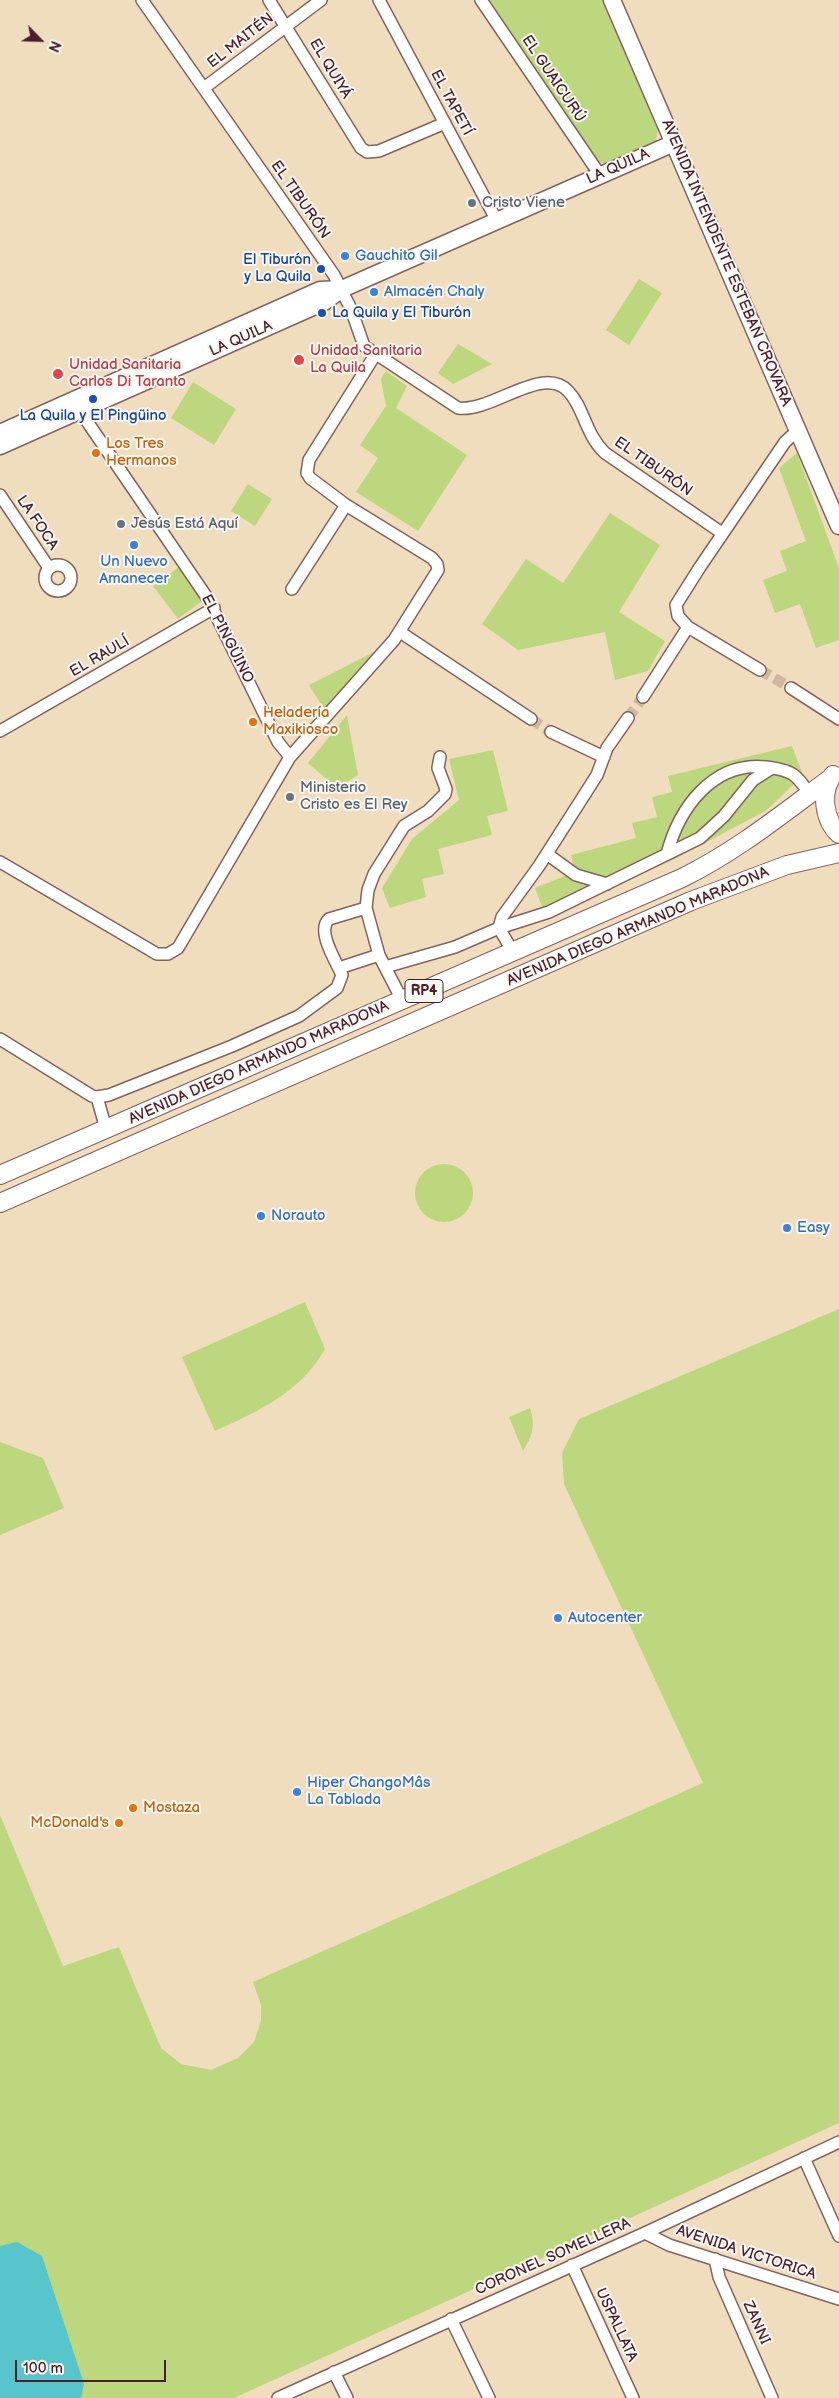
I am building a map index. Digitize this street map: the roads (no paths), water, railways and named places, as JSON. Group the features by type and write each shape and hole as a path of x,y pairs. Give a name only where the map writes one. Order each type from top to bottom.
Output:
{"main road":[{"name":"AVENIDA INTENDENTE ESTEBAN CROVARA","path":"612,0 839,526"},
{"name":"LA QUILA","path":"0,446 76,406 320,290 342,289 674,142"},
{"name":"LA QUILA","path":"0,433 76,406"},
{"name":"AVENIDA DIEGO ARMANDO MARADONA","path":"0,1175 712,864 765,829 835,774"},
{"path":"835,774 825,801 829,822 838,834"},
{"name":"AVENIDA DIEGO ARMANDO MARADONA","path":"0,1202 692,901 761,873 839,853"},
{"path":"815,858 839,860"}],"street":[{"name":"EL TIBURÓN","path":"142,0 328,265 342,289 364,346 458,408 475,408 542,382 555,382 572,395 591,437 605,453 722,533"},
{"name":"EL QUIYÁ","path":"269,0 361,148 367,152 379,151 445,123"},
{"name":"EL MAITÉN","path":"204,88 321,0"},
{"name":"EL TAPETÍ","path":"379,0 497,221"},
{"name":"EL GUAICURÚ","path":"482,0 600,175"},
{"path":"0,862 157,954 174,952 290,757 400,632 438,570 437,564 432,558 346,505 310,478 307,467 375,355"},
{"name":"EL PINGÜINO","path":"76,406 214,608 278,742 290,757"},
{"path":"760,670 688,627 678,616 678,600 784,442 798,430"},
{"name":"LA FOCA","path":"0,495 49,568"},
{"path":"292,589 346,505"},
{"name":"EL RAULÍ","path":"0,731 214,608"},
{"path":"644,697 688,627"},
{"path":"400,632 531,719"},
{"path":"791,688 839,719"},
{"path":"513,952 499,928 502,917 547,854 597,776 607,748 628,718"},
{"path":"551,732 604,757"},
{"path":"402,1000 378,955 366,908 368,890 374,874 404,826 428,811 445,794 446,789 438,768 440,757"},
{"path":"668,854 672,835 680,817 707,785 736,768 748,766 772,768 796,777 810,794"},
{"path":"385,967 455,948 499,928 549,912 668,854 704,835 724,816 753,780 772,768"},
{"path":"547,854 576,875 607,884"},
{"path":"98,1097 232,1046 299,1016 337,988 342,975 324,930 325,923 329,919 366,908"},
{"path":"339,968 378,955"},
{"path":"0,1039 98,1097 106,1129"},
{"name":"CORONEL SOMELLERA","path":"278,2398 645,2233 839,2142"},
{"path":"804,2158 839,2236"},
{"name":"AVENIDA VICTORICA","path":"645,2233 669,2245 839,2299"},
{"name":"ZANNI","path":"715,2260 719,2277 772,2398"},
{"name":"USPALLATA","path":"572,2265 633,2398"},
{"path":"452,2319 488,2398"},
{"path":"334,2372 347,2398"}],"water":[{"path":"17,2242 42,2256 84,2384 81,2398 0,2398 0,2246"}],"tunnel":[{"path":"760,670 791,688"},
{"path":"628,718 643,697"},
{"path":"531,719 551,732"}],"place":[{"name":"Cristo Viene","path":"472,203"},
{"name":"Gauchito Gil","path":"345,256"},
{"name":"El Tiburón y La Quila","path":"321,269"},
{"name":"Almacén Chaly","path":"374,292"},
{"name":"La Quila y El Tiburón","path":"322,313"},
{"name":"Unidad Sanitaria La Quila","path":"299,360"},
{"name":"Unidad Sanitaria Carlos Di Taranto","path":"58,374"},
{"name":"La Quila y El Pingüino","path":"93,399"},
{"name":"Los Tres Hermanos","path":"96,453"},
{"name":"Jesús Está Aquí","path":"121,524"},
{"name":"Un Nuevo Amanecer","path":"134,545"},
{"name":"Heladería Maxikiosco","path":"253,722"},
{"name":"Ministerio Cristo es El Rey","path":"290,797"},
{"name":"Norauto","path":"261,1216"},
{"name":"Easy","path":"787,1228"},
{"name":"Autocenter","path":"558,1618"},
{"name":"Hiper ChangoMâs La Tablada","path":"297,1792"},
{"name":"Mostaza","path":"133,1808"},
{"name":"McDonald's","path":"119,1823"}]}
